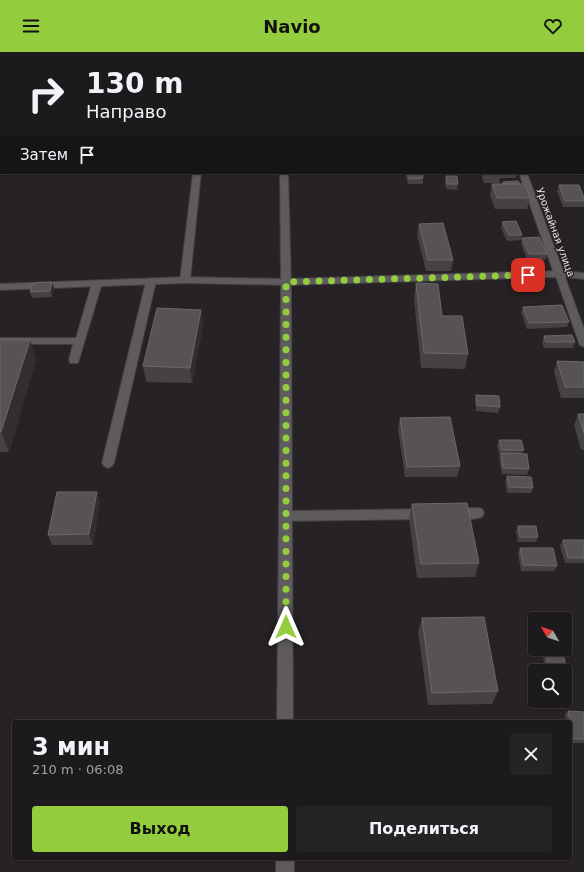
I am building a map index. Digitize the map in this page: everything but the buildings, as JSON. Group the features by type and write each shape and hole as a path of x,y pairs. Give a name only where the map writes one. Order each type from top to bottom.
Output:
{"street":[{"path":"185,280 197,174"},
{"path":"284,174 286,282 285,720"},
{"name":"Урожайная улица","path":"523,174 584,343"},
{"path":"0,287 185,280 286,282 559,274 584,276"},
{"path":"108,463 150,281"},
{"path":"74,360 97,283"},
{"path":"0,341 79,341"},
{"path":"286,516 478,513"},
{"path":"285,860 285,872"}],"route":[{"path":"286,627 286,282 528,275"}]}
